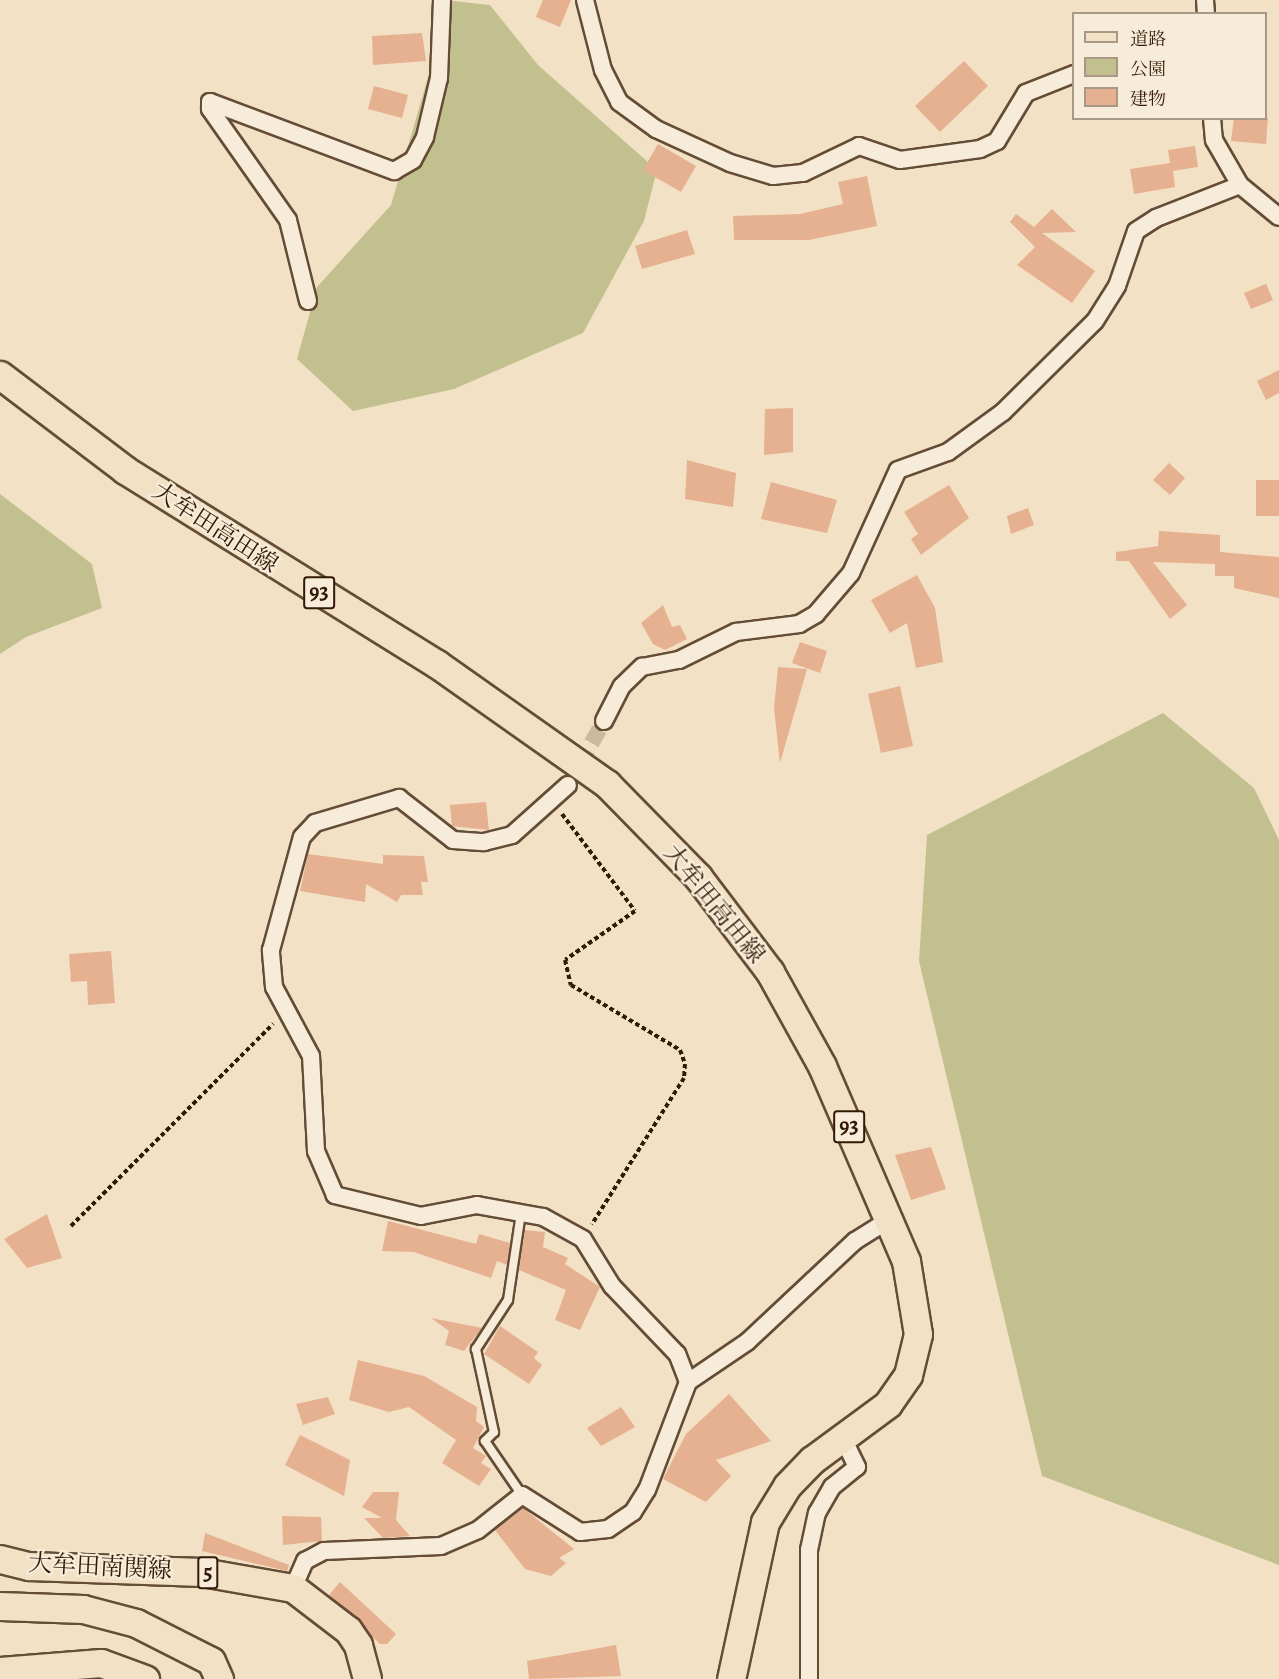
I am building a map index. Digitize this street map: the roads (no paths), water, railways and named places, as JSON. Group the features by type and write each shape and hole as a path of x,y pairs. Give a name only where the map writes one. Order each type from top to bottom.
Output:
{"main road":[{"name":"大牟田高田線","path":"0,375 31,404 203,519 437,664 607,784 698,877 770,972 822,1066 889,1220 917,1300 918,1334 908,1375 888,1404 843,1438 787,1486 765,1522 731,1679"},
{"name":"大牟田南関線","path":"0,1559 29,1566 202,1572 293,1588 348,1630 358,1645 367,1679"},
{"name":"大牟田南関線","path":"0,1606 83,1609 136,1623 211,1661 219,1679"},
{"path":"0,1671 101,1663 145,1679"}],"street":[{"path":"308,301 288,220 210,109 210,102 394,171 413,160 425,137 439,78 442,0"},
{"path":"585,0 603,70 619,102 656,129 730,163 774,176 804,173 859,146 900,160 980,149 997,141 1026,93 1072,75"},
{"path":"1212,120 1214,140 1240,185 1279,217"},
{"path":"604,721 622,686 642,667 679,660 736,632 799,624 816,614 851,573 898,470 948,452 1004,412 1095,321 1117,286 1136,231 1156,218 1240,185"},
{"path":"568,785 512,835 484,842 453,840 399,798 315,823 302,837 271,950 274,987 311,1056 316,1150 335,1194 421,1216 477,1205 543,1217 583,1239 612,1286 677,1354 688,1382"},
{"path":"293,1588 305,1561 324,1551 441,1546 478,1530 522,1495 580,1532 616,1523 633,1512 647,1490 688,1382 747,1342 855,1240 889,1220"},
{"path":"809,1679 811,1541 832,1487 857,1467 843,1438"}],"lane":[{"path":"521,1212 508,1300 476,1349 494,1432 485,1442 522,1495"}],"tunnel":[{"path":"568,785 604,721"}]}
